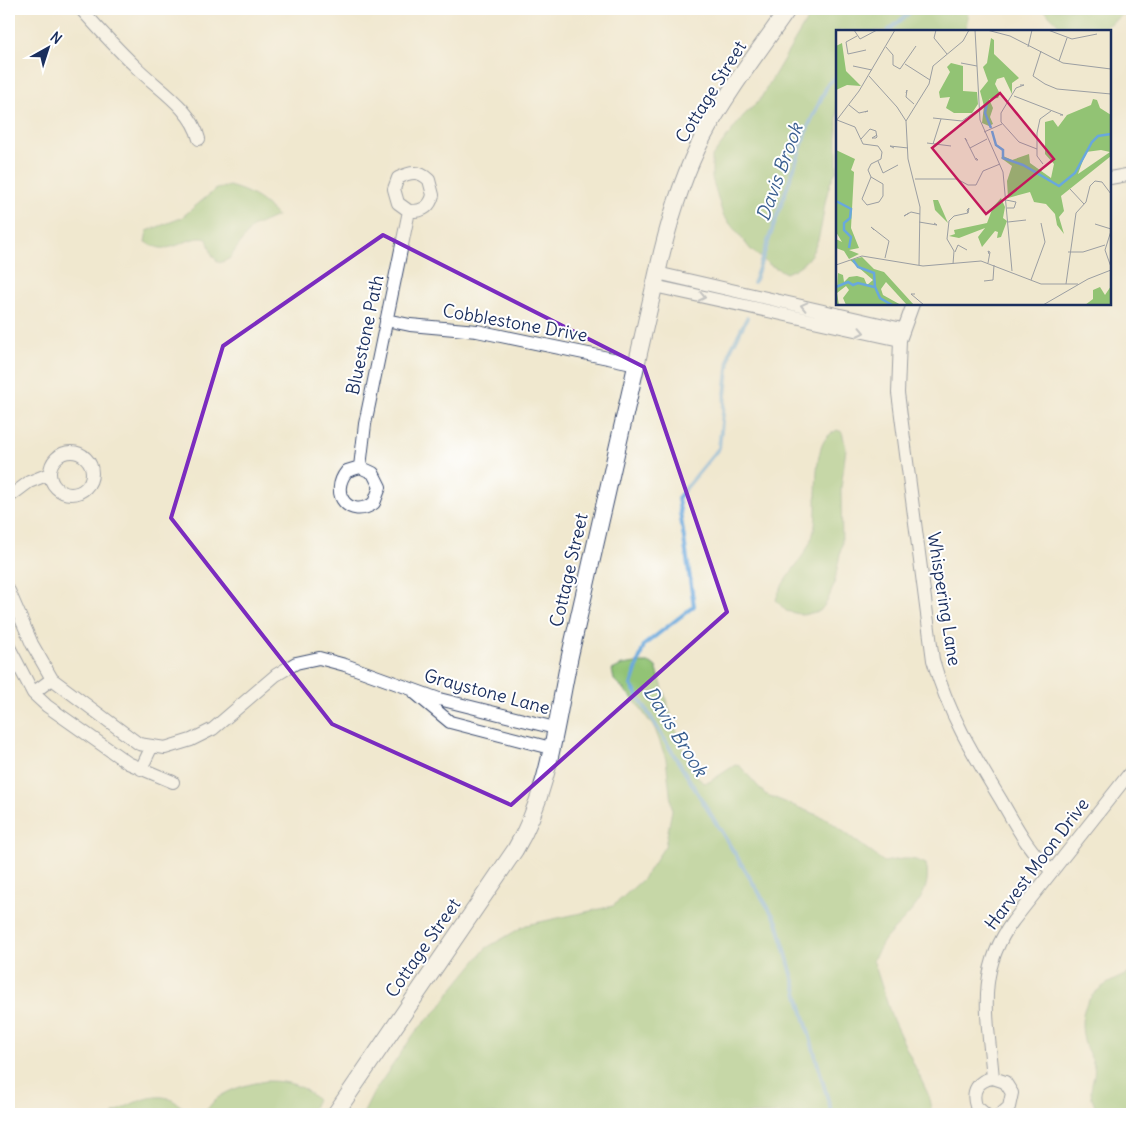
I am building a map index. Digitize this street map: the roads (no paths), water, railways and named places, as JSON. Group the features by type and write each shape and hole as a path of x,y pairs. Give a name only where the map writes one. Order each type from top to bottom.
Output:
{"street":[{"path":"81,9 135,67 185,112 192,121 199,139"},
{"name":"Cottage Street","path":"335,1114 524,835 538,805 656,280 677,199 704,136 788,9"},
{"path":"1111,178 1132,174"},
{"name":"Bluestone Path","path":"360,467 365,424 409,211"},
{"path":"656,280 901,335"},
{"name":"Whispering Lane","path":"913,305 901,335 898,393 929,639 938,680 964,738 1029,847 1052,871"},
{"name":"Cobblestone Drive","path":"386,320 478,331 637,364"},
{"path":"9,497 29,482 49,474"},
{"name":"Graystone Lane","path":"10,596 32,644 52,679 139,744 165,748 213,729 273,677 296,663 319,658 439,699 555,728"},
{"path":"9,647 33,693 72,725 128,763 174,782"},
{"path":"33,693 52,679"},
{"name":"Graystone Lane","path":"411,689 450,722 551,748"},
{"path":"142,768 152,746"},
{"name":"Harvest Moon Drive","path":"993,1078 987,1001 992,956 1005,932 1132,770"},
{"path":"985,1114 976,1106 975,1091 979,1083 993,1078 1005,1082 1012,1093 1009,1107 1001,1114"}],"waterway":[{"name":"Davis Brook","path":"889,30 914,9"},
{"name":"Davis Brook","path":"754,282 808,127 828,84 836,77"},
{"name":"Davis Brook","path":"747,318 730,351 719,448 678,498 694,606 644,645 631,685 777,922 832,1114"}]}
